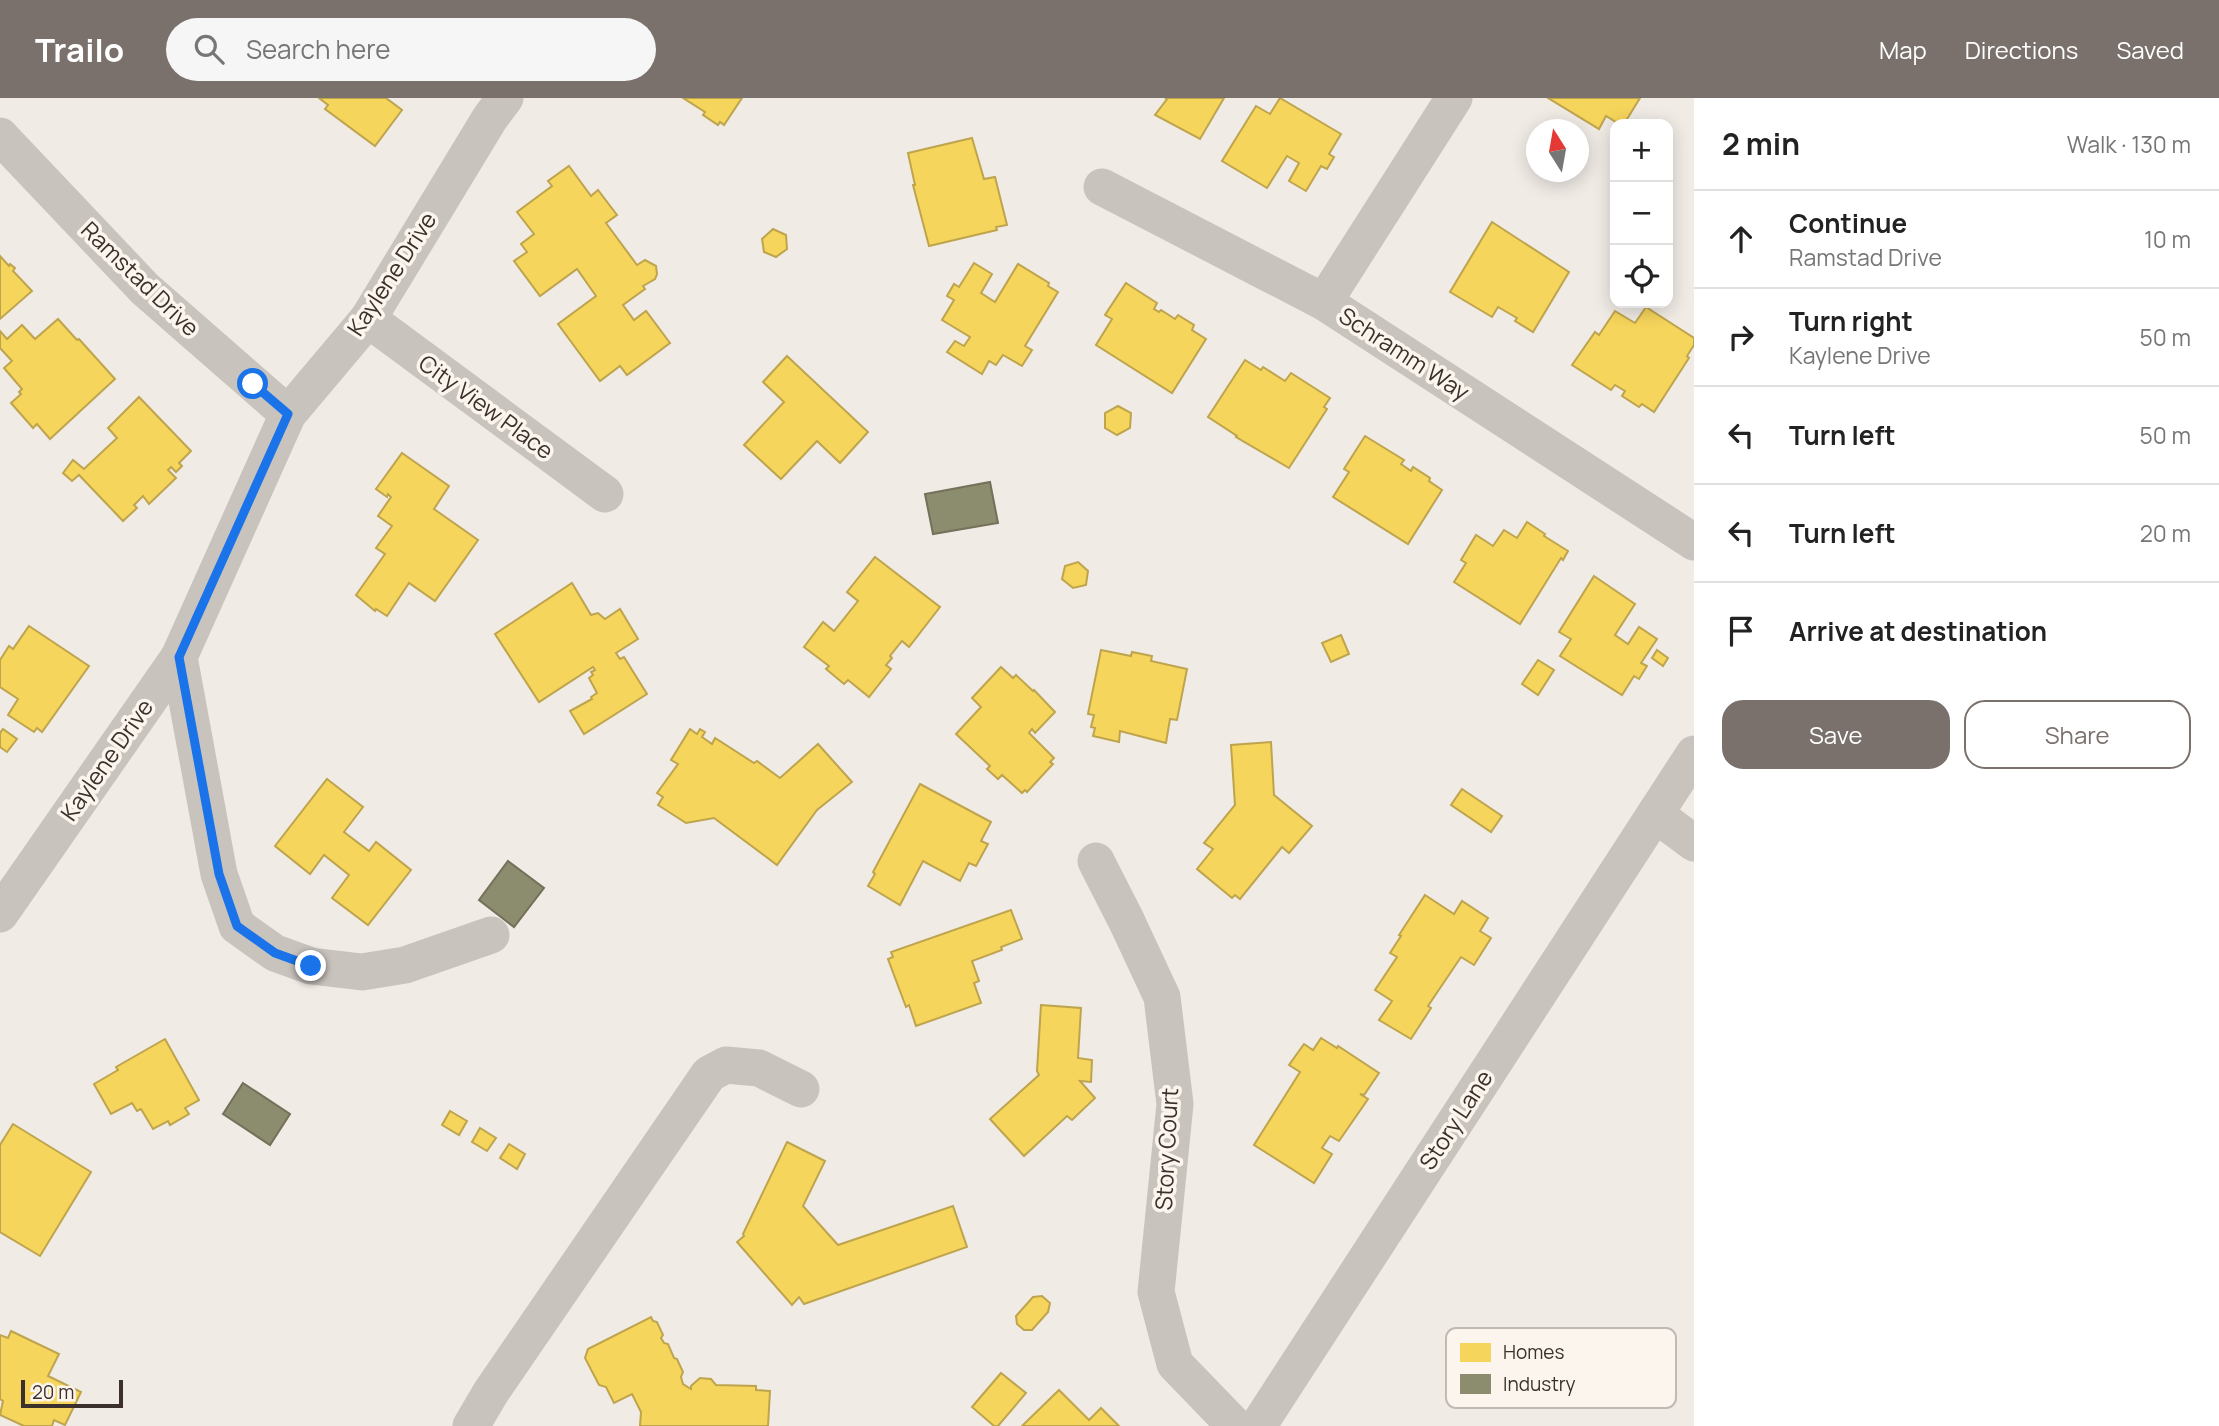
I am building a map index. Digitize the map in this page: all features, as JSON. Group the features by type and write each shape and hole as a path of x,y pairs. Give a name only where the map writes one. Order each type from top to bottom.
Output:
{"street":[{"path":"1324,302 1454,98"},
{"name":"Kaylene Drive","path":"0,914 179,657 288,414 368,319 489,105"},
{"name":"Ramstad Drive","path":"0,136 145,289 288,414"},
{"name":"Schramm Way","path":"1102,187 1324,302 1694,542"},
{"name":"City View Place","path":"368,319 605,494"},
{"path":"179,657 219,874 237,926 275,953 311,966 362,972 405,965 491,935"},
{"name":"Story Lane","path":"1258,1426 1694,754"},
{"path":"1655,814 1694,843"},
{"name":"Story Court","path":"1096,861 1162,997 1175,1104 1156,1292 1175,1364 1235,1426"},
{"path":"471,1426 491,1392 709,1074 726,1065 759,1068 801,1089"}],"building: Homes":[{"path":"319,98 386,98 402,110 375,146 325,109 328,105"},
{"path":"683,98 742,98 724,125 720,122 718,125 703,115 705,112"},
{"path":"1165,98 1224,98 1200,139 1155,115 1167,99"},
{"path":"1280,98 1341,134 1329,154 1334,157 1327,169 1321,166 1306,191 1289,181 1299,163 1287,156 1267,188 1222,161 1256,106 1270,114"},
{"path":"1548,98 1640,98 1627,119 1611,119 1606,116 1599,129 1589,123 1589,119 1583,119"},
{"path":"972,138 984,179 995,177 1007,225 996,227 997,230 929,246 913,185 908,153"},
{"path":"569,166 591,196 598,190 617,215 606,223 637,265 645,260 656,266 655,279 643,286 645,289 623,305 634,320 646,311 670,343 627,375 620,366 600,381 558,324 596,296 577,269 540,296 514,261 527,252 521,244 534,234 517,212 552,186 548,181"},
{"path":"1492,222 1569,272 1533,332 1498,307 1492,317 1450,292"},
{"path":"773,229 786,235 787,249 776,257 764,252 762,239"},
{"path":"0,256 9,266 10,264 15,268 13,271 32,291 0,319"},
{"path":"974,263 992,274 981,293 995,302 1018,264 1049,283 1048,286 1058,292 1025,346 1032,350 1022,366 1003,355 996,365 989,361 982,374 947,352 955,341 964,346 970,337 942,320 954,300 947,296 954,284 959,287"},
{"path":"1126,283 1157,303 1154,309 1159,312 1161,310 1175,319 1178,315 1194,325 1192,330 1206,339 1172,393 1096,345 1112,319 1105,315"},
{"path":"1648,308 1694,338 1694,345 1687,356 1689,358 1654,412 1642,404 1639,407 1622,396 1625,391 1615,385 1611,390 1572,365 1595,332 1599,335 1615,311 1635,323"},
{"path":"58,319 115,379 50,439 37,424 33,428 11,403 21,394 19,392 22,389 4,368 12,361 0,348 0,331 7,339 22,325 35,339"},
{"path":"787,356 868,432 840,463 817,441 781,479 744,445 784,402 763,382"},
{"path":"1245,360 1261,370 1263,367 1285,381 1291,373 1330,398 1324,407 1327,409 1289,468 1208,417"},
{"path":"139,397 191,451 179,463 182,466 176,472 171,467 168,470 176,478 149,504 143,496 134,505 137,508 123,521 79,475 72,481 63,473 73,460 84,469 117,438 108,428"},
{"path":"1118,406 1131,413 1130,428 1117,435 1105,428 1105,413"},
{"path":"1365,436 1404,460 1401,464 1411,471 1413,467 1430,478 1429,481 1442,490 1408,544 1333,497 1349,472 1344,469"},
{"path":"402,453 449,486 434,509 478,540 435,601 409,583 387,616 376,609 375,611 356,595 385,554 376,548 392,526 378,516 391,497 376,489"},
{"path":"1527,522 1568,551 1520,624 1454,582 1466,563 1461,560 1476,535 1493,546 1504,530 1517,538"},
{"path":"875,557 940,607 909,647 902,641 890,656 892,658 886,665 891,669 869,697 848,680 844,684 826,669 829,666 804,647 823,622 834,631 858,601 847,592"},
{"path":"1078,562 1088,571 1086,585 1073,588 1062,579 1065,566"},
{"path":"1594,576 1635,604 1615,635 1628,644 1639,627 1657,639 1641,663 1647,666 1639,679 1634,676 1622,695 1560,656 1571,639 1559,632"},
{"path":"572,583 591,615 598,613 605,619 620,609 638,639 616,653 620,659 624,657 647,694 584,734 570,711 592,699 597,693 589,678 595,670 593,667 539,702 495,634"},
{"path":"29,626 89,666 42,732 37,728 34,732 8,715 18,699 0,687 0,660 9,646 13,649"},
{"path":"1341,635 1349,654 1331,662 1322,643"},
{"path":"1101,650 1131,656 1132,652 1152,656 1151,661 1187,669 1177,720 1170,719 1166,743 1120,731 1119,742 1093,736 1095,728 1091,727 1094,715 1088,714"},
{"path":"1657,650 1668,658 1663,666 1652,658"},
{"path":"1538,660 1554,670 1538,695 1522,684"},
{"path":"1001,667 1013,678 1016,675 1034,690 1055,712 1035,733 1032,729 1029,733 1054,758 1050,762 1053,764 1027,792 1025,790 1022,793 1002,775 998,779 987,769 990,766 956,734 981,707 972,698"},
{"path":"3,729 17,739 7,752 0,747 0,733"},
{"path":"690,729 697,734 700,729 705,732 702,737 712,744 715,738 754,763 757,761 780,778 818,744 852,782 817,810 777,865 714,818 686,823 658,805 663,797 657,793 678,764 671,760"},
{"path":"1271,742 1274,795 1312,826 1289,853 1282,847 1240,899 1235,895 1232,898 1197,869 1213,849 1204,843 1235,805 1231,745"},
{"path":"327,779 363,807 344,832 369,851 376,842 411,870 368,925 332,898 349,875 324,855 310,874 275,846"},
{"path":"920,784 991,822 981,841 988,844 976,866 969,863 960,881 923,861 900,905 868,886"},
{"path":"1462,789 1502,816 1491,832 1451,805"},
{"path":"1425,895 1454,914 1462,901 1488,918 1480,931 1491,938 1474,965 1461,957 1428,1006 1431,1008 1411,1039 1379,1020 1392,1001 1375,990 1397,957 1390,953 1401,936 1399,935"},
{"path":"1011,910 1022,939 972,961 979,981 974,983 981,1003 916,1026 888,959 893,957 891,952"},
{"path":"1041,1005 1081,1008 1078,1058 1092,1060 1091,1082 1080,1081 1095,1098 1072,1120 1067,1116 1024,1156 990,1119 1039,1075 1037,1071"},
{"path":"1321,1038 1379,1073 1364,1095 1360,1094 1368,1099 1339,1141 1330,1136 1322,1148 1332,1154 1314,1183 1254,1145 1300,1072 1289,1065 1304,1044 1313,1050"},
{"path":"165,1039 199,1100 185,1108 189,1114 170,1125 168,1121 153,1129 141,1109 137,1111 132,1103 111,1114 94,1084 118,1070 116,1067"},
{"path":"450,1111 467,1121 459,1135 442,1125"},
{"path":"13,1124 91,1172 40,1256 0,1232 0,1145"},
{"path":"480,1128 496,1138 487,1151 472,1142"},
{"path":"787,1142 825,1161 803,1206 838,1245 953,1206 967,1247 804,1304 799,1297 792,1305 737,1242 744,1236"},
{"path":"509,1144 525,1154 517,1169 500,1158"},
{"path":"1042,1296 1050,1303 1048,1312 1032,1330 1024,1330 1017,1324 1016,1316 1033,1297"},
{"path":"651,1317 657,1322 664,1343 668,1344 677,1359 683,1372 683,1384 691,1389 700,1378 711,1379 716,1385 756,1386 756,1390 770,1391 768,1426 640,1426 641,1412 632,1394 614,1403 606,1387 599,1385 585,1358 588,1349"},
{"path":"11,1331 59,1354 48,1376 81,1392 65,1425 54,1420 52,1426 24,1426 0,1415 3,1401 0,1399 0,1335 8,1338"},
{"path":"1001,1373 1026,1393 998,1426 994,1426 972,1407"},
{"path":"1059,1390 1089,1420 1101,1408 1119,1426 1022,1426"}],"building: Industry":[{"path":"990,482 998,523 933,534 925,494"},
{"path":"508,861 544,888 514,927 479,900"},
{"path":"243,1083 290,1114 270,1145 223,1114"}],"route":[{"path":"253,384 288,414 179,657 219,874 237,926 275,953 311,966"}]}
